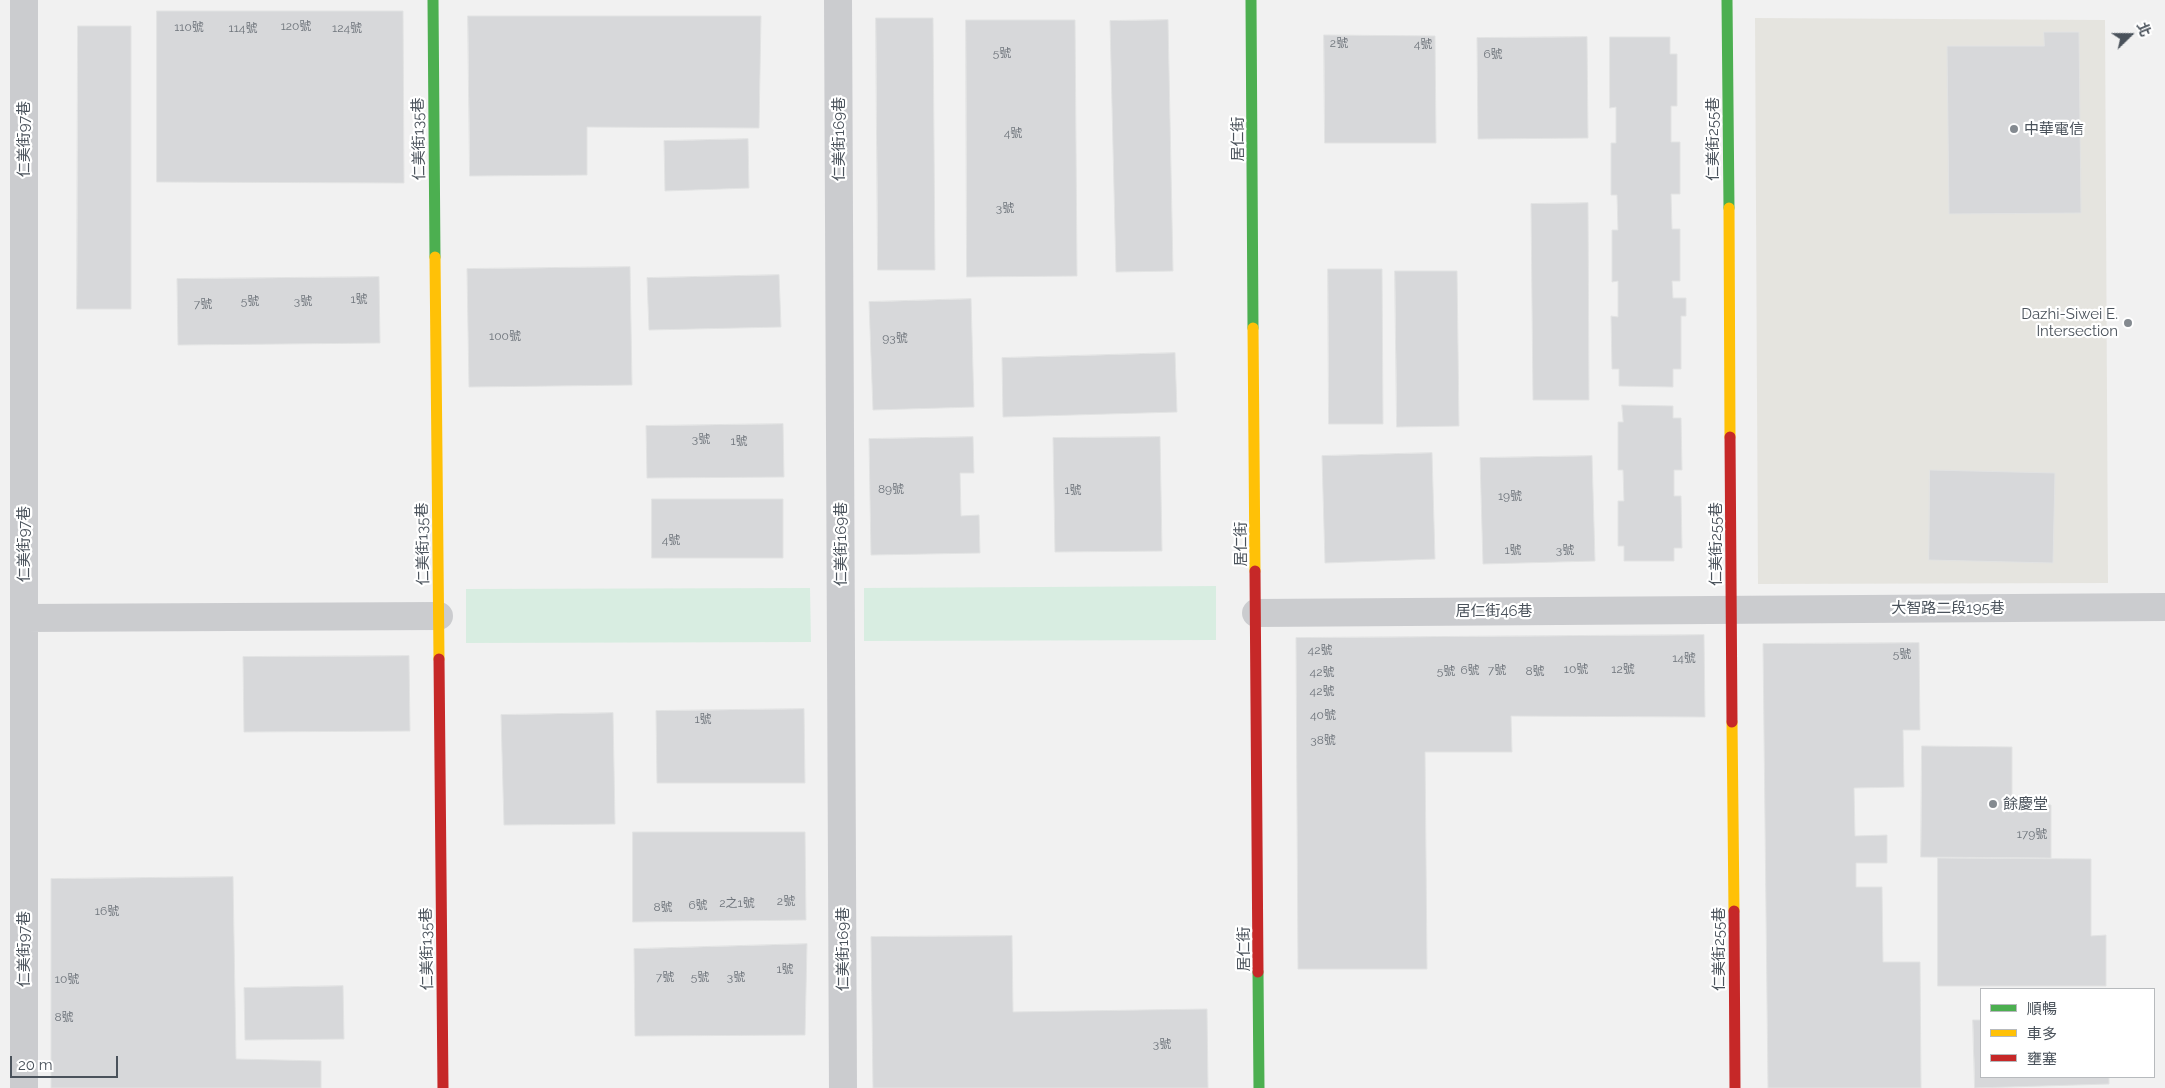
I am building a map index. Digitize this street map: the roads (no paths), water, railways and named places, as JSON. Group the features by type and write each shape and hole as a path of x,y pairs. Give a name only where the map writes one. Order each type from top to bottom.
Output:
{"street":[{"name":"仁美街97巷","path":"24,0 24,1088"},
{"name":"仁美街135巷","path":"433,0 443,1088"},
{"name":"仁美街169巷","path":"838,0 843,1088"},
{"name":"居仁街","path":"1252,0 1259,1088"},
{"name":"仁美街255巷","path":"1727,0 1735,1088"},
{"name":"大智路二段195巷","path":"1732,609 2165,607"},
{"name":"居仁街46巷","path":"1256,613 1732,609"},
{"path":"24,618 438,616"}],"place":[{"name":"中華電信","path":"2014,129"},
{"name":"Dazhi-Siwei E. Intersection","path":"2128,323"},
{"name":"餘慶堂","path":"1993,804"}]}
